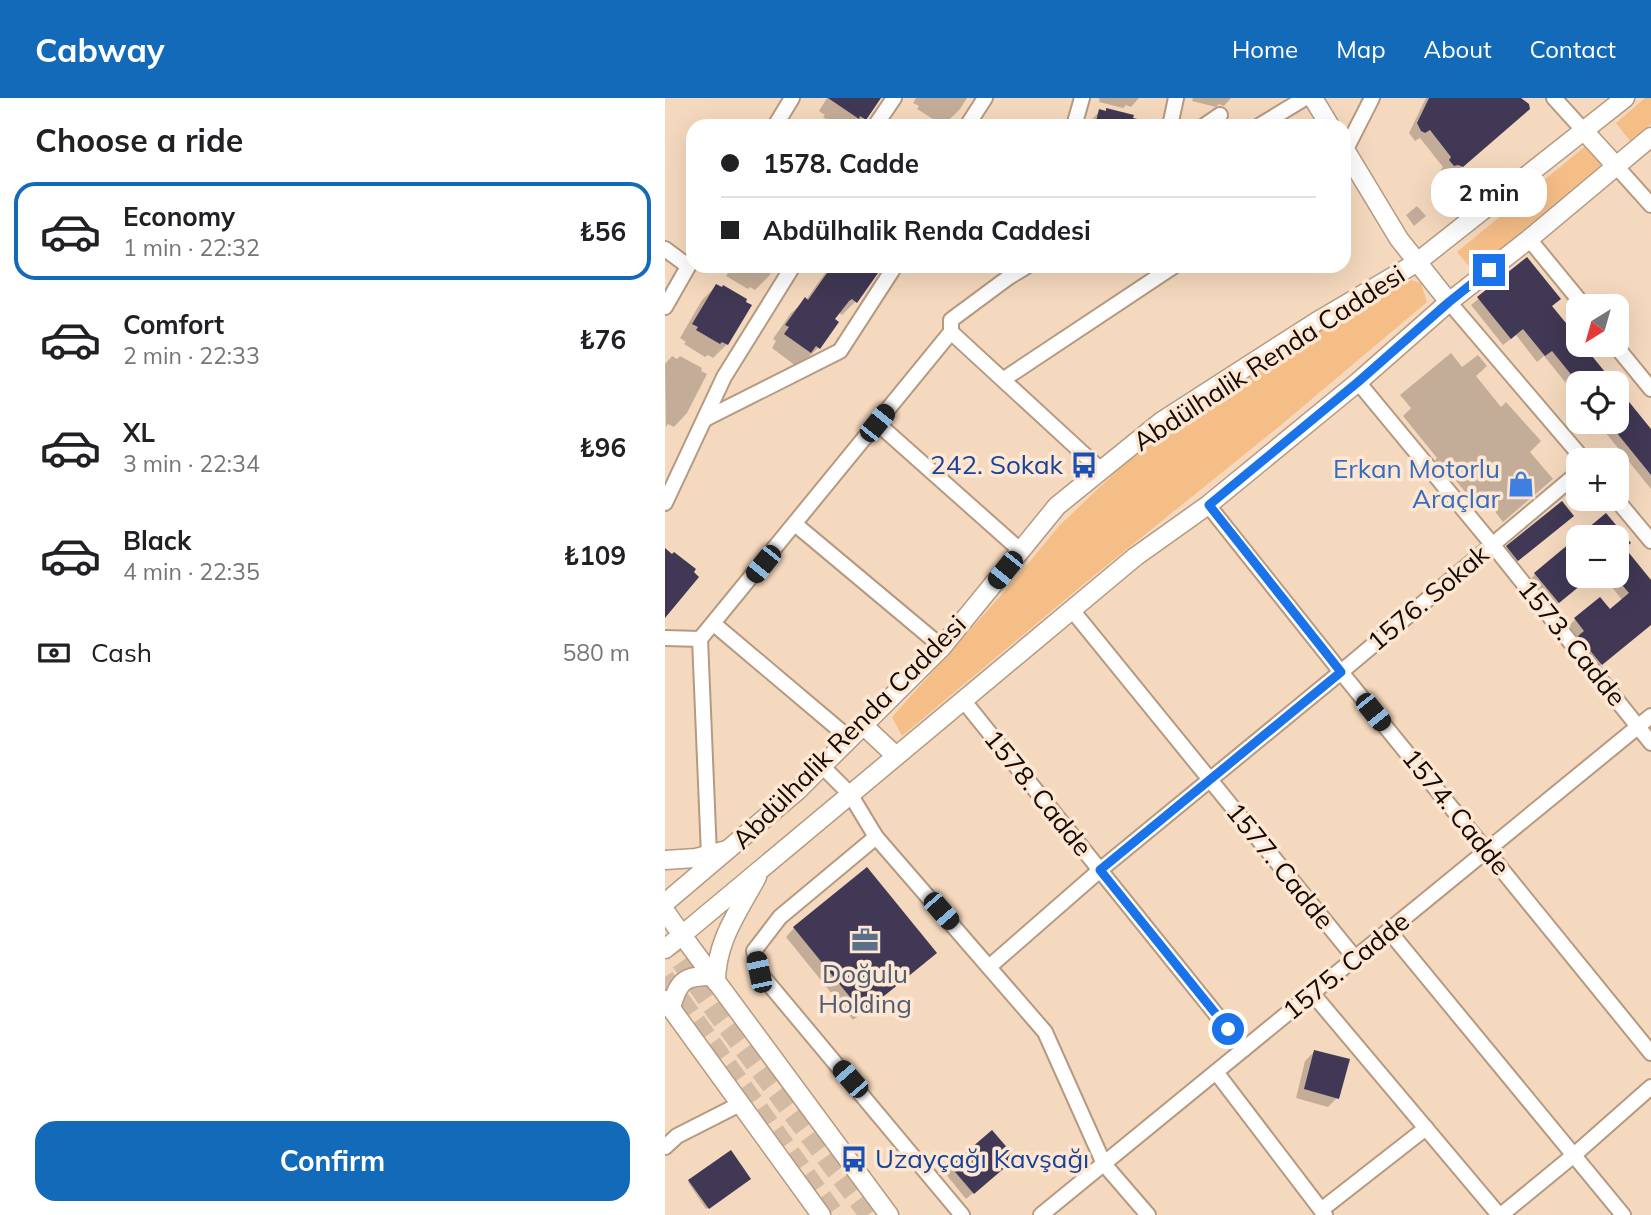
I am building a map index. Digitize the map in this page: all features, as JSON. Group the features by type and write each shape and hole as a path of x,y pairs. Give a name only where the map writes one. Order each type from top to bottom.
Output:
{"main road":[{"path":"1314,98 1326,119"},
{"name":"Abdülhalik Renda Caddesi","path":"665,903 822,766 942,647 1057,506 1162,421 1316,322 1416,263 1625,98"},
{"path":"1585,132 1616,166"},
{"name":"Abdülhalik Renda Caddesi","path":"665,949 1135,557 1209,505 1651,136"},
{"path":"1351,161 1399,239 1449,302"},
{"path":"863,725 896,756"},
{"path":"665,860 696,858 730,849"},
{"path":"714,979 726,930 762,868"},
{"path":"665,911 889,1215"},
{"path":"714,979 695,976 684,981 678,985 667,1009 686,1029 821,1215"}],"street":[{"path":"779,119 792,98"},
{"path":"880,119 894,98"},
{"path":"972,119 985,98"},
{"path":"1076,119 1082,98"},
{"path":"1172,119 1176,98"},
{"path":"1270,119 1305,98"},
{"path":"1351,140 1373,98"},
{"path":"1554,98 1585,132"},
{"path":"1214,119 1220,115"},
{"path":"1616,166 1651,205"},
{"path":"1529,239 1574,294"},
{"path":"665,249 686,260"},
{"path":"665,307 686,271"},
{"path":"665,503 725,377 789,273"},
{"path":"705,419 840,351 890,273"},
{"path":"709,855 700,639 951,332 951,320 1017,273"},
{"path":"1004,380 1164,273"},
{"path":"1449,302 1574,448"},
{"path":"951,332 1101,470"},
{"path":"1625,357 1651,389"},
{"name":"1573. Cadde","path":"1358,382 1651,743"},
{"path":"877,423 1021,551"},
{"name":"1576. Sokak","path":"989,967 1100,870 1566,483"},
{"name":"1574. Cadde","path":"1209,505 1651,1053"},
{"path":"1626,511 1651,541"},
{"path":"795,524 942,647"},
{"name":"1577. Cadde","path":"1072,610 1355,958"},
{"path":"714,624 849,738"},
{"path":"665,638 700,639"},
{"name":"1578. Cadde","path":"963,700 1244,1049"},
{"name":"1575. Cadde","path":"1041,1215 1651,716"},
{"path":"822,766 850,794 876,837 1045,1032 1104,1164 1148,1215"},
{"path":"876,837 780,917 754,951 759,972 962,1215"},
{"path":"1389,931 1623,1215"},
{"path":"1312,993 1500,1215 1651,1087"},
{"path":"1216,1072 1323,1213 1426,1128"},
{"path":"665,1147 677,1136 740,1104"}],"shaded area":[{"path":"1645,98 1651,98 1651,124 1630,141 1616,123"},
{"path":"1589,143 1605,162 1473,271 1457,252"},
{"path":"1411,280 1421,283 1427,302 902,736 892,717 1012,583 1059,526 1123,465 1186,418 1320,330"}],"building":[{"path":"828,98 881,98 867,119 860,116 859,119"},
{"path":"1429,98 1521,98 1529,104 1530,109 1463,167 1454,166 1449,160 1451,157 1430,130 1425,133 1421,131 1417,123"},
{"path":"1106,108 1134,115 1133,118 1138,119 1097,119 1099,109 1106,111"},
{"path":"1527,257 1561,299 1552,306 1566,323 1566,357 1593,357 1604,371 1568,371 1552,351 1545,356 1523,329 1511,339 1477,297"},
{"path":"827,273 878,273 857,303 852,299 849,301 835,319 839,322 820,349 816,346 811,353 784,334 789,327 785,325 805,297 808,300"},
{"path":"716,284 722,287 723,285 747,299 746,302 752,305 728,345 722,342 720,344 696,330 698,327 692,324"},
{"path":"1629,402 1651,429 1651,475 1618,434 1629,434"},
{"path":"1562,501 1566,511 1570,511 1574,516 1518,561 1506,546"},
{"path":"1606,513 1616,525 1592,525"},
{"path":"1566,546 1566,588 1577,588 1559,603 1534,573"},
{"path":"665,548 696,569 694,572 699,577 665,618"},
{"path":"1629,553 1651,580 1651,625 1602,665 1578,636 1584,631 1574,618 1600,597 1610,609 1629,593 1625,588 1629,588"},
{"name":"Doğulu Holding","path":"867,867 937,953 863,1013 793,927"},
{"path":"1314,1050 1350,1059 1339,1099 1304,1089"},
{"path":"992,1130 1016,1158 974,1194 950,1166"},
{"path":"731,1150 751,1179 709,1209 688,1180"}],"tunnel":[{"path":"665,940 715,1012 868,1215"},
{"path":"665,977 836,1215"}],"place":[{"name":"242. Sokak","path":"1084,465"},
{"name":"Erkan Motorlu Araçlar","path":"1521,484"},
{"name":"Doğulu Holding","path":"865,940"},
{"name":"Uzayçağı Kavşağı","path":"854,1159"}],"route":[{"path":"1228,1029 1100,870 1341,672 1209,505 1489,270"}]}
